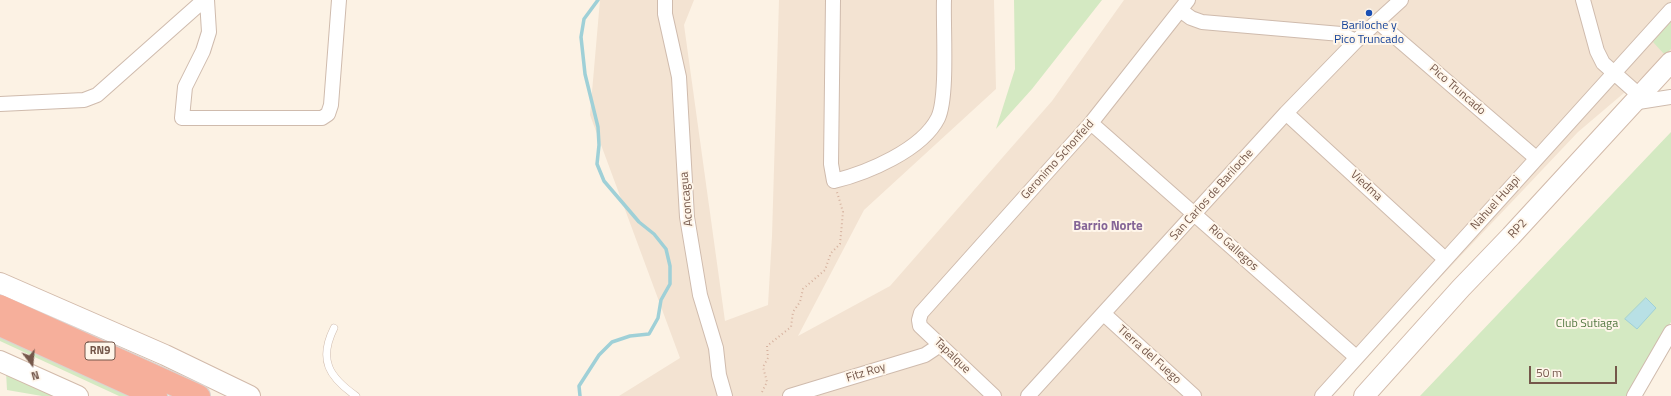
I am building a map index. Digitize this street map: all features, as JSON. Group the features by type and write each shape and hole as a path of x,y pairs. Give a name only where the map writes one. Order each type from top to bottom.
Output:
{"highway":[{"name":"RN9","path":"0,306 199,396"},
{"name":"RN9","path":"0,325 156,396"}],"street":[{"path":"206,0 208,32 202,51 185,87 182,118 322,118 328,114 331,105 339,0"},
{"path":"0,104 84,100 97,95 206,0"},
{"name":"Aconcagua","path":"665,0 666,14 679,77 687,217 700,295 716,348 719,375 725,396"},
{"path":"833,0 831,164 834,181 850,177 911,149 928,133 938,118 943,101 944,0"},
{"name":"San Carlos de Bariloche","path":"1028,396 1286,113 1356,41 1402,0"},
{"path":"1583,0 1597,51 1603,63 1612,73 1636,99 1671,97"},
{"path":"1184,5 1191,18 1202,22 1341,34 1356,41"},
{"name":"Geronimo Schonfeld","path":"921,313 1091,123 1184,5"},
{"name":"Nahuel Huapi","path":"1322,396 1612,73 1671,10"},
{"name":"Pico Truncado","path":"1378,22 1536,158"},
{"name":"RP2","path":"1364,396 1461,288 1557,187 1671,62"},
{"name":"Viedma","path":"1286,113 1445,260"},
{"name":"Rio Gallegos","path":"1091,123 1356,357"},
{"path":"0,283 165,355 250,396"},
{"name":"Tapalque","path":"921,313 919,320 920,326 994,396"},
{"name":"Tierra del Fuego","path":"1104,314 1194,396"},
{"path":"1634,396 1671,332"},
{"name":"Fitz Roy","path":"790,396 925,355 940,345"},
{"path":"0,361 78,396"}],"lane":[{"path":"334,328 327,345 327,364 332,375 356,396"}],"path":[{"path":"762,392 767,382 763,367 768,358 767,346 791,326 793,312 800,302 803,290 825,270 831,253 840,244 843,212 834,181"}],"shaded area":[{"path":"600,0 694,0 684,25 725,321 768,305 772,236 779,0 994,0 996,89 864,210 798,336 890,286 1052,101 1124,0 1671,0 1671,53 1578,132 1328,396 619,396 680,358 590,115"}],"green space":[{"path":"1014,0 1102,0 1032,89 996,129 1015,69"},
{"path":"1671,21 1671,49 1665,55 1653,42"},
{"name":"Club Sutiaga","path":"1671,132 1671,322 1629,396 1420,396"},
{"path":"0,334 134,396 119,396 0,341"},
{"path":"6,372 24,383 55,396 42,396 7,390"}],"water":[{"path":"1646,298 1656,308 1637,329 1625,319"}],"waterway":[{"path":"580,396 579,386 599,355 612,342 630,336 649,334 658,318 661,300 670,284 670,266 666,249 654,234 639,222 604,181 597,164 599,145 598,127 585,74 581,37 584,19 598,0"}],"place":[{"name":"Bariloche y Pico Truncado","path":"1369,13"}],"district":[{"name":"Barrio Norte","path":"1108,227"}]}
